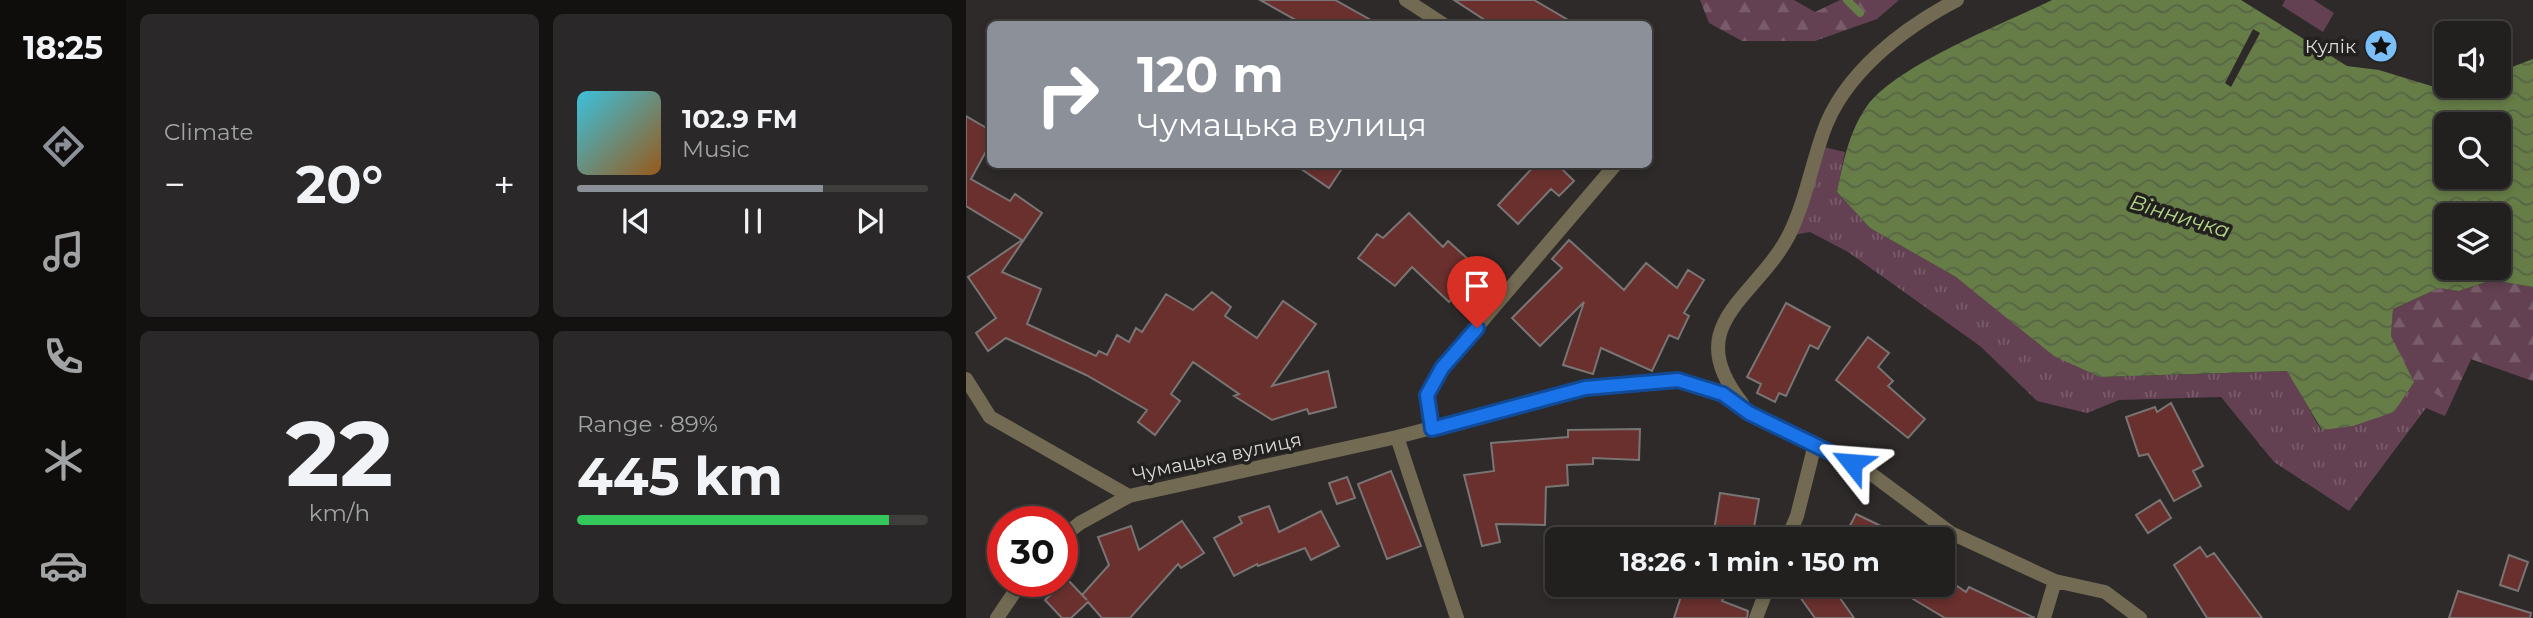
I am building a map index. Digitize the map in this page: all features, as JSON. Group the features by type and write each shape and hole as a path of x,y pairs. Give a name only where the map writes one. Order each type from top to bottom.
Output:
{"street":[{"path":"1406,0 1438,21"},
{"path":"1749,413 1732,391 1717,358 1721,324 1788,236 1824,130 1843,94 1883,50 1926,16 1957,0"},
{"path":"1432,429 1427,395 1442,368 1613,168"},
{"name":"Чумацька вулиця","path":"966,379 990,417 1129,496 1432,429 1585,388 1678,380 1723,394 1749,413 1870,473 1951,533 2055,581 2105,592 2140,618"},
{"path":"1397,437 1457,618"},
{"path":"1792,527 1815,444"},
{"path":"1078,525 1129,496"},
{"path":"2044,618 2055,581"},
{"path":"997,618 1011,597"},
{"path":"1756,618 1764,597"}],"green space":[{"path":"1700,0 1794,0 1815,12 1840,0 1899,0 1877,19 1815,41 1742,41 1709,23"},
{"path":"2285,0 2314,0 2334,13 2323,32 2282,6"},
{"path":"1819,146 1845,152 1837,192 1870,228 1956,277 2100,377 2288,371 2321,430 2439,288 2459,291 2533,287 2533,381 2471,359 2445,416 2426,408 2349,511 2274,462 2221,397 2119,400 2087,413 2037,401 1980,346 1848,252 1810,232 1788,236"},
{"path":"2492,280 2533,287 2533,381 2471,359 2451,402 2414,382 2391,336 2393,309 2439,288 2459,291"}],"water":[{"path":"2052,0 2241,0 2347,66 2379,70 2434,87 2434,98 2511,98 2511,67 2533,59 2533,287 2492,280 2459,291 2439,288 2393,309 2391,336 2414,382 2394,412 2353,426 2322,430 2287,371 2100,377 2054,356 1956,277 1870,228 1837,192 1848,148 1867,106 1902,76 1980,33"}],"pier":[{"path":"2253,29 2260,33 2231,87 2225,83"}],"building":[{"path":"1260,0 1335,0 1373,21 1298,21"},
{"path":"1454,0 1534,0 1570,21 1486,21"},
{"path":"966,116 987,128 987,150 971,179 1010,201 1015,194 1042,213 1002,272 1041,289 1027,324 1096,356 1099,351 1107,355 1117,335 1129,342 1136,328 1142,332 1166,294 1193,310 1212,292 1231,307 1225,316 1257,338 1283,301 1316,324 1272,386 1328,371 1336,407 1309,414 1307,409 1272,420 1234,396 1239,394 1193,362 1171,394 1180,401 1155,435 1138,422 1147,410 1086,375 1006,338 988,351 976,333 996,318 968,277 1022,240 966,206"},
{"path":"1300,168 1342,168 1329,188"},
{"path":"1532,168 1561,168 1574,181 1559,196 1551,189 1518,224 1498,205"},
{"path":"1409,213 1443,247 1448,241 1479,269 1449,302 1412,267 1395,286 1358,258 1377,234 1383,238"},
{"path":"1569,240 1624,290 1646,263 1677,288 1688,270 1704,280 1684,313 1689,316 1678,339 1669,335 1652,371 1601,348 1593,374 1563,365 1584,302 1540,346 1512,318 1562,268 1552,259"},
{"path":"1786,303 1830,327 1818,349 1810,345 1786,396 1779,393 1775,402 1757,393 1761,384 1747,377"},
{"path":"1868,337 1889,353 1878,367 1893,381 1888,386 1925,419 1908,438 1836,380"},
{"path":"2171,403 2203,466 2193,471 2201,486 2174,501 2148,454 2139,456 2126,417 2155,407 2157,412"},
{"path":"1640,429 1639,460 1593,458 1593,464 1567,465 1568,485 1546,487 1545,525 1496,524 1500,542 1482,546 1464,475 1494,471 1491,443 1568,437 1568,430"},
{"path":"1391,471 1421,546 1387,559 1358,484"},
{"path":"1347,477 1355,498 1337,504 1329,483"},
{"path":"1720,493 1759,499 1754,527 1715,527"},
{"path":"2160,500 2171,518 2148,533 2136,515"},
{"path":"1269,506 1279,532 1321,511 1339,546 1311,560 1305,548 1258,566 1257,564 1234,576 1214,538 1242,523 1239,517"},
{"path":"1856,514 1883,527 1849,527"},
{"path":"1182,521 1204,553 1181,568 1178,564 1130,618 1102,618 1088,602 1071,618 1062,618 1045,600 1048,597 1078,597 1078,591 1082,595 1109,565 1098,537 1131,526 1139,550"},
{"path":"2200,547 2207,557 2214,553 2262,618 2207,618 2174,565"},
{"path":"2509,555 2528,562 2518,591 2500,585"},
{"path":"1955,585 1966,592 1969,587 2035,618 1945,618 1913,599 1955,597"},
{"path":"2458,591 2531,613 2530,618 2449,618"},
{"path":"1681,597 1724,597 1722,601 1748,611 1747,618 1674,618"},
{"path":"1800,597 1839,597 1854,618 1815,618"}],"waterway":[{"name":"Вінничка","path":"1847,0 1860,13"}],"place":[{"name":"Кулік","path":"2381,46"}],"route":[{"path":"1477,328 1442,368 1427,395 1432,429 1585,388 1678,380 1723,394 1749,413 1852,463"}]}
